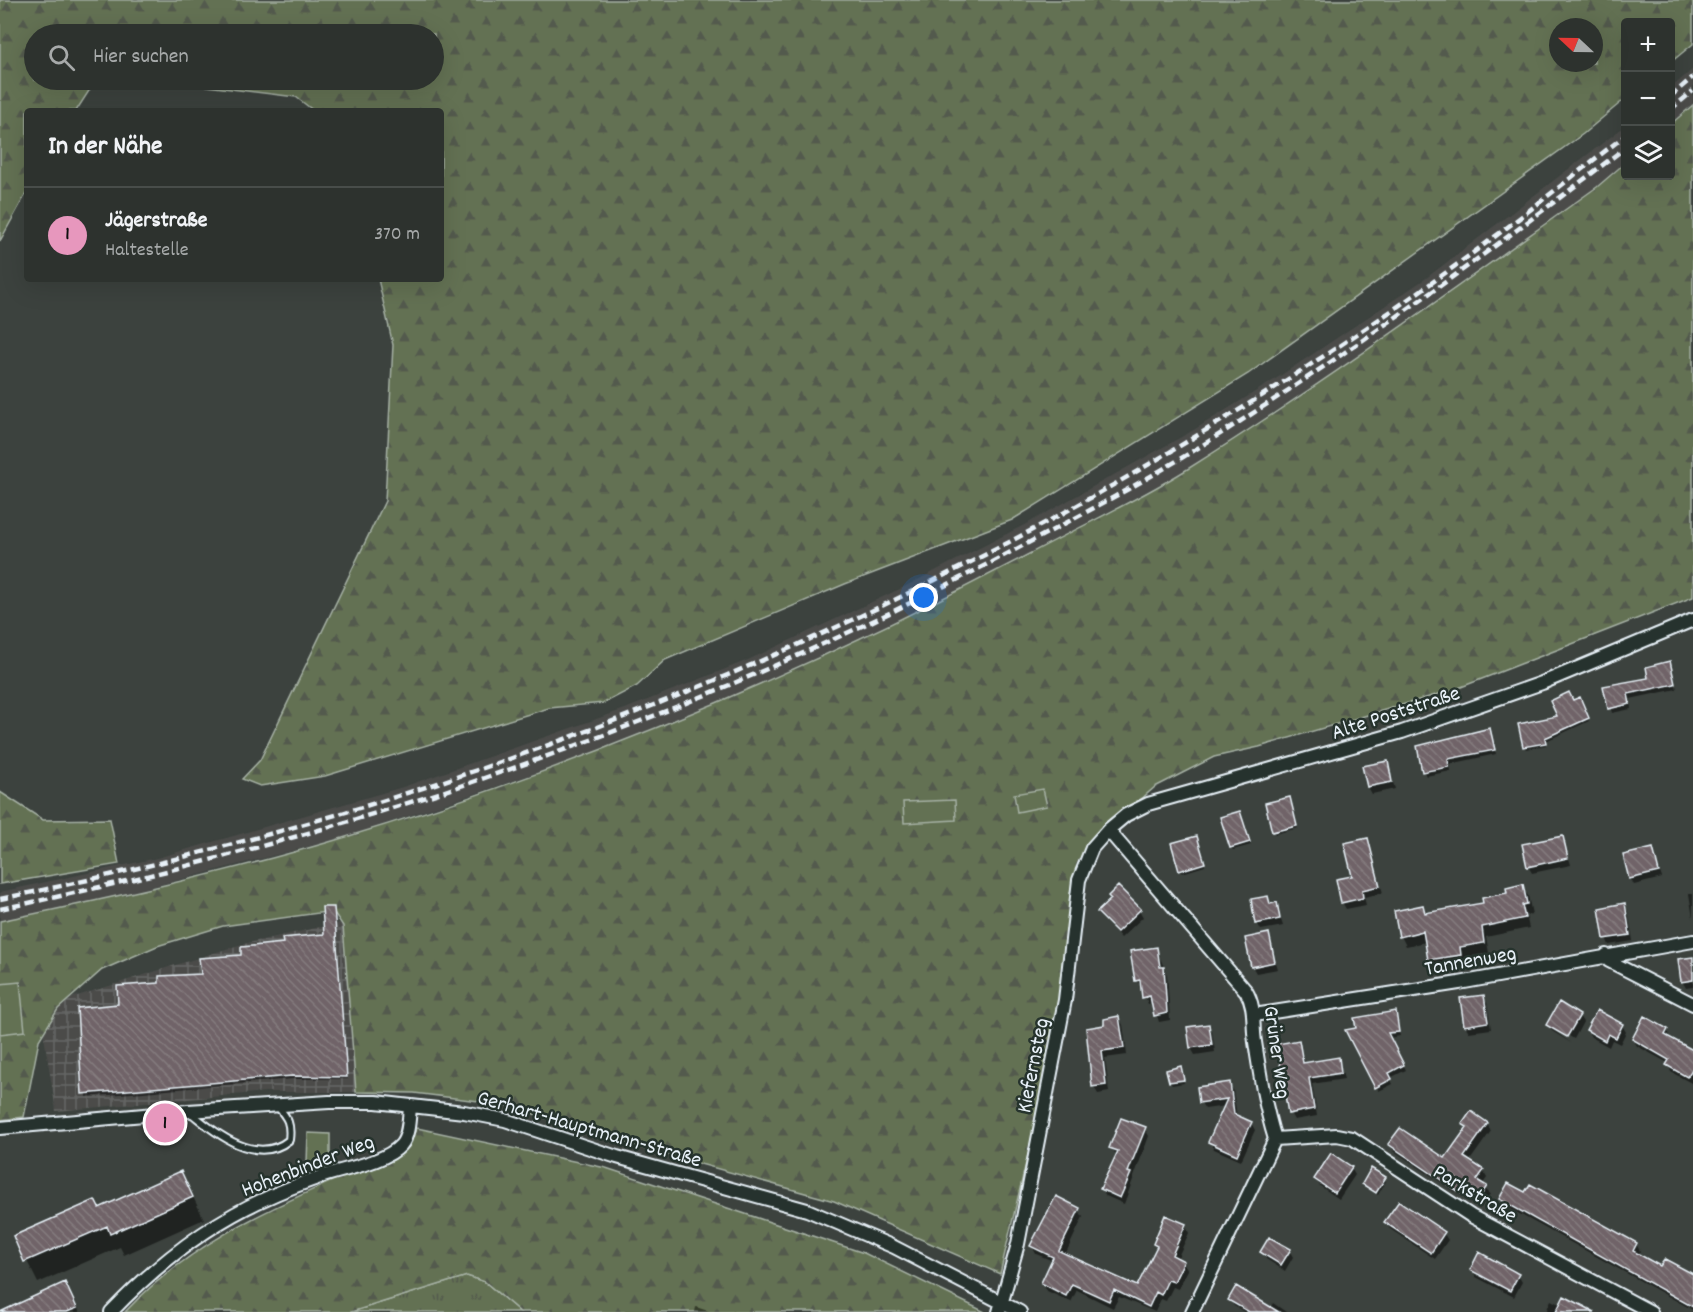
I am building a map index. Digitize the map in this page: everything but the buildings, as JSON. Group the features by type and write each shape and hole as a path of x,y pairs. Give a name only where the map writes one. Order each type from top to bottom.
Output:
{"street":[{"name":"Alte Poststraße","path":"1108,830 1126,815 1148,804 1247,778 1412,728 1542,682 1693,620"},
{"name":"Grüner Weg","path":"1108,830 1254,1004 1264,1103 1275,1139"},
{"name":"Kiefernsteg","path":"1000,1307 1025,1211 1065,1000 1079,879 1092,848 1108,830"},
{"name":"Tannenweg","path":"1254,1016 1459,983 1693,941"},
{"path":"1606,955 1609,961 1693,1004"},
{"name":"Gerhart-Hauptmann-Straße","path":"0,1128 188,1111 329,1102 410,1106 505,1120 617,1157 807,1210 894,1247 1000,1307 1020,1312"},
{"name":"Hohenbinder Weg","path":"111,1312 165,1261 219,1224 268,1197 321,1176 387,1156 401,1145 407,1131 410,1106"},
{"name":"Parkstraße","path":"1275,1139 1337,1136 1352,1138 1471,1216 1651,1312"},
{"path":"1192,1312 1275,1139"}],"lane":[{"path":"188,1111 226,1138 246,1148 264,1151 279,1148 289,1140 291,1126 287,1117 276,1105"}],"shaded area":[{"path":"1693,69 1693,105 1675,121 1675,85"},
{"path":"1621,129 1621,166 1597,187 1347,364 1183,472 916,614 736,696 557,766 346,837 93,902 0,921 0,892 157,858 403,787 625,709 748,660 904,587 1030,522 1192,431 1271,382 1425,279"},
{"path":"343,922 356,1092 265,1092 56,1111 42,1024 52,1004 239,945"}],"green space":[{"path":"0,0 1693,0 1693,44 1675,59 1675,18 1621,18 1621,102 1583,134 1248,374 1012,520 845,584 665,660 637,686 604,703 549,708 325,776 260,786 242,779 260,760 385,501 393,345 379,282 444,282 444,108 310,108 296,97 239,90 444,90 444,24 24,24 24,90 90,90 78,108 24,108 24,197 0,241"},
{"path":"1693,105 1693,597 1456,689 1259,747 1214,757 1155,787 1108,828 1077,880 1065,996 1000,1274 834,1201 628,1144 503,1104 414,1093 356,1092 343,926 333,911 223,926 157,946 102,970 58,1009 39,1040 24,1117 0,1120 0,921 131,893 261,861 434,809 609,747 695,712 864,637 1108,513 1186,470 1239,437 1394,332 1597,187 1621,166 1621,180 1675,180 1675,121"},
{"path":"1043,789 1047,806 1017,812 1014,794"},
{"path":"0,792 43,820 110,819 119,864 0,884"},
{"path":"955,800 956,820 904,823 903,802"},
{"path":"20,982 25,1031 0,1034 0,984"},
{"path":"417,1128 606,1168 864,1253 985,1312 520,1312 485,1282 467,1276 351,1312 125,1312 156,1282 223,1235 294,1198 407,1146"},
{"path":"308,1133 330,1134 330,1164 307,1163"},
{"path":"467,1276 485,1282 520,1312 351,1312"}],"railway":[{"path":"1675,93 1693,77"},
{"path":"1675,106 1693,91"},
{"path":"0,899 157,864 312,822 465,774 616,720 765,659 911,592 1054,518 1193,438 1306,368 1453,267 1621,139"},
{"path":"0,909 127,881 253,848 378,812 501,772 622,728 742,680 861,627 1063,525 1201,446 1310,376 1417,302 1621,151"}],"place":[{"name":"Jägerstraße","path":"165,1123"}]}
